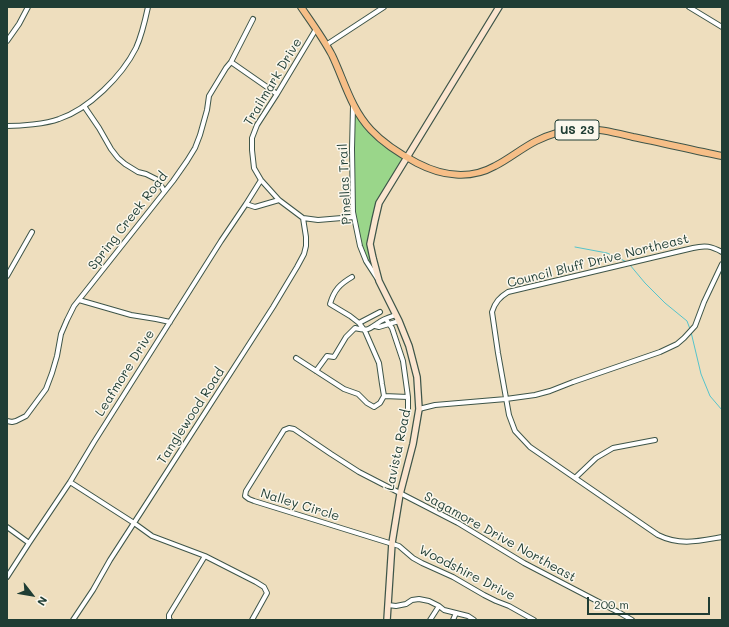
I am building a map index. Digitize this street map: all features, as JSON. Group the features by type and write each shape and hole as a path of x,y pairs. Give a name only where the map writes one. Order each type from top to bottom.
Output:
{"main road":[{"name":"US 23","path":"301,7 326,45 353,104 364,122 377,137 389,146 428,168 439,172 455,175 474,174 485,171 548,136 560,132 587,129 604,130 722,156"},
{"name":"Lavista Road","path":"387,620 392,543 400,494 413,444 418,409 417,377 409,346 396,314 379,281 370,244 374,220 379,203 499,7"}],"street":[{"path":"7,41 19,24 28,7"},
{"path":"7,126 36,124 58,120 84,106 103,90 114,80 125,66 136,48 142,34 148,7"},
{"path":"326,45 384,7"},
{"path":"689,7 722,27"},
{"name":"Spring Creek Road","path":"7,421 16,421 26,416 46,389 57,356 61,334 74,306 187,161 195,148 209,96 254,19"},
{"name":"Trailmark Drive","path":"303,218 279,200 261,180 254,168 252,138 257,125 316,30"},
{"path":"230,62 277,94"},
{"name":"Pinellas Trail","path":"353,104 353,212 360,246 366,261 379,281"},
{"path":"84,106 118,158 138,172 158,180 164,191"},
{"name":"Leafmore Drive","path":"7,577 70,482 221,241 261,180"},
{"path":"246,204 255,207 279,200"},
{"path":"303,218 318,220 354,217"},
{"name":"Tanglewood Road","path":"73,620 297,267 304,254 306,246 303,218"},
{"path":"7,276 32,232"},
{"name":"Council Bluff Drive Northeast","path":"722,252 714,248 704,246 693,248 508,292 499,298 492,312 509,415 515,431 530,447 667,539 693,542 722,537"},
{"path":"418,409 435,405 535,395 660,352 677,344 695,326 704,302 722,264"},
{"path":"296,358 344,389 358,394 367,403 374,407 380,403 384,396 379,363 365,331 359,323 350,316 330,304 332,297 342,282 352,277"},
{"path":"79,300 131,315 170,322"},
{"path":"359,323 380,312"},
{"path":"316,371 327,356 334,357 346,337 355,328 365,331 375,326 377,323 396,314"},
{"path":"386,319 392,328 403,361 408,397 408,410"},
{"path":"375,326 379,327 399,321"},
{"path":"384,396 408,397"},
{"name":"Nalley Circle","path":"392,543 254,502 245,496 246,491 277,439 284,430 289,428 294,429 358,472 400,494"},
{"path":"575,478 596,458 613,448 655,440"},
{"path":"70,482 152,536 205,556 264,587 267,593 252,620"},
{"name":"Sagamore Drive Northeast","path":"400,494 458,523 524,563 620,612 632,620"},
{"path":"7,527 29,542"},
{"name":"Woodshire Drive","path":"392,543 399,546 413,558 422,563 453,577 484,595 509,606 534,620"},
{"path":"170,620 169,615 205,556"},
{"path":"388,605 396,606 419,599 439,606 444,610 468,616 474,620"},
{"path":"430,620 439,606"},
{"path":"453,620 456,613"}],"green space":[{"path":"354,112 381,140 403,155 390,186 379,203 370,244 379,281 366,261 353,212"}],"waterway":[{"path":"575,247 607,253 627,262"},
{"path":"630,265 665,303 687,321 690,329"},
{"path":"691,332 701,374 710,396 722,410"}]}
